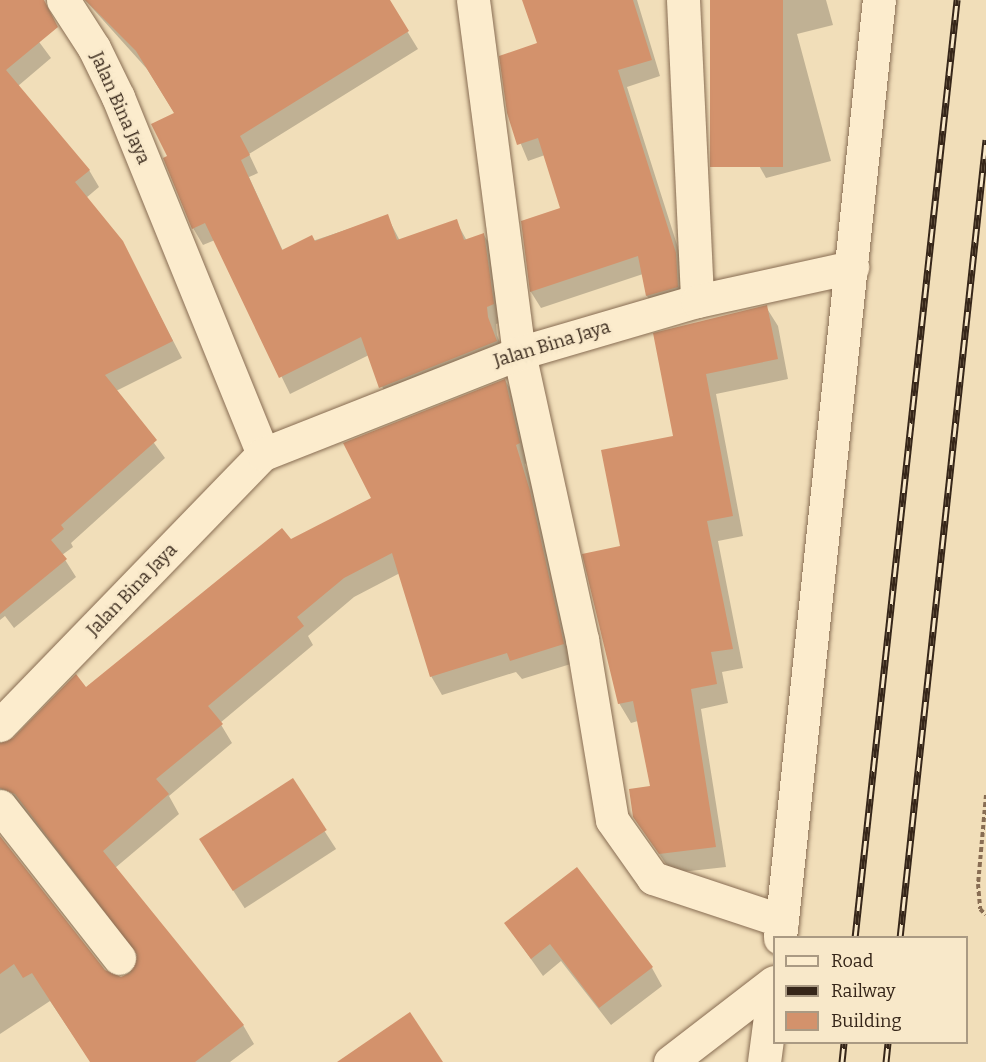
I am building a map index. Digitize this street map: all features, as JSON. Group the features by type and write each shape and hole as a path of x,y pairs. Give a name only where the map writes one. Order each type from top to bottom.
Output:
{"street":[{"name":"Jalan Bina Jaya","path":"63,0 94,48 118,97 263,454"},
{"path":"473,0 519,353 582,639 612,820 653,879 781,929 879,0"},
{"path":"683,0 697,301"},
{"name":"Jalan Bina Jaya","path":"0,725 263,454 519,353 697,301 852,267"},
{"path":"0,806 119,958"},
{"path":"670,1062 773,983"},
{"path":"764,1062 773,994"}],"path":[{"path":"986,795 978,884 980,909 986,915"}],"building":[{"path":"0,0 44,0 58,27 6,70 90,170 75,182 123,241 173,341 105,375 157,440 61,525 64,529 51,540 67,559 0,614"},
{"path":"85,0 390,0 409,31 240,136 250,155 241,160 282,250 312,235 315,241 388,214 397,240 457,219 464,240 484,233 494,304 487,307 488,317 497,341 379,388 361,337 279,378 205,223 192,229 163,158 167,156 151,124 174,113 136,51"},
{"path":"522,0 633,0 652,60 618,70 676,253 678,287 646,296 638,256 530,292 521,221 560,208 538,138 517,145 507,113 499,56 537,43"},
{"path":"710,0 783,0 783,167 710,167"},
{"path":"767,305 778,359 706,374 733,516 707,521 733,649 711,652 717,684 691,689 716,847 659,854 633,817 629,789 650,786 633,701 618,704 582,554 620,546 601,450 673,436 653,333"},
{"path":"505,379 520,443 516,445 530,491 564,644 510,661 507,653 430,677 392,553 344,578 297,617 304,626 208,706 223,724 156,779 169,794 103,851 244,1025 195,1062 90,1062 32,973 23,978 14,964 0,974 0,836 105,970 121,977 130,973 137,955 15,794 0,788 0,743 13,738 76,674 86,687 282,528 291,539 371,498 343,443"},
{"path":"293,778 327,830 233,891 199,839"},
{"path":"577,867 653,967 599,1008 550,944 531,959 504,923"},
{"path":"410,1012 443,1062 337,1062"}],"railway":[{"path":"855,936 957,0"},
{"path":"900,936 986,140"},
{"path":"842,1062 844,1044"},
{"path":"886,1062 888,1044"}]}
